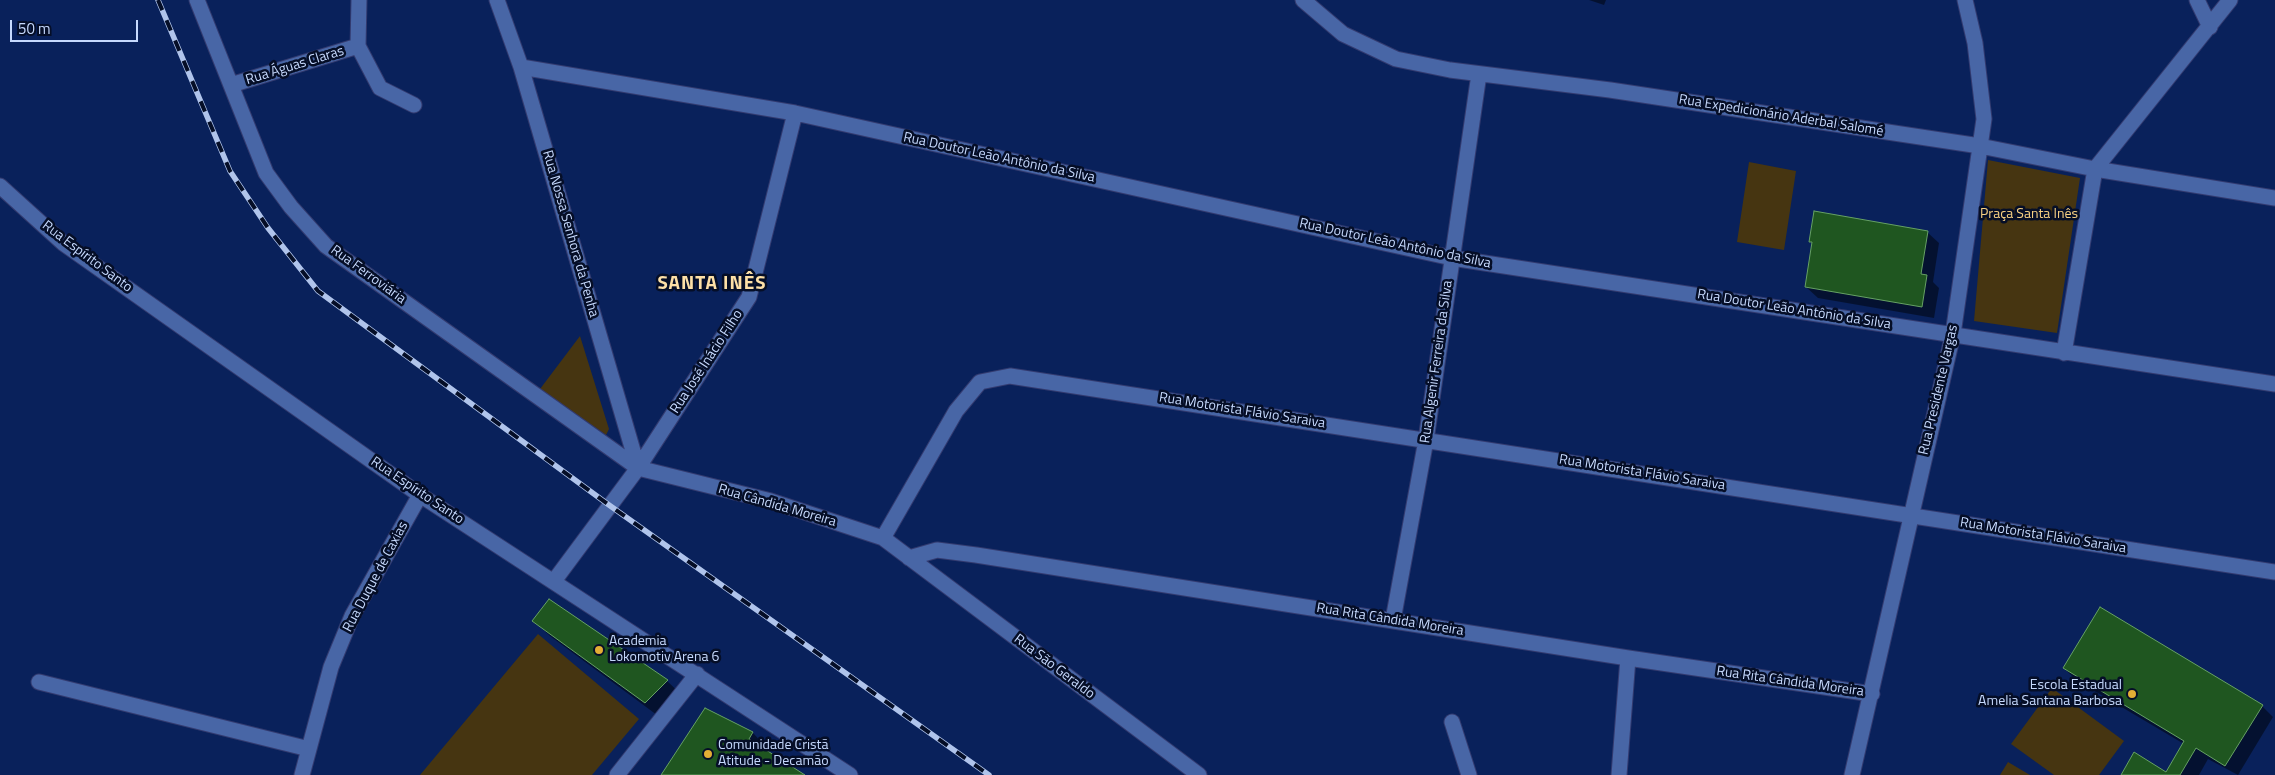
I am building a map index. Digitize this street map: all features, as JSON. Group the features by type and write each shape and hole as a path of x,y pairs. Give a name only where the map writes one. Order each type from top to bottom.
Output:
{"street":[{"name":"Rua Ferroviária","path":"197,0 266,173 291,207 326,246 638,468"},
{"name":"Rua Águas Claras","path":"359,0 358,46 380,88 414,106"},
{"name":"Rua Nossa Senhora da Penha","path":"497,0 521,68 638,468"},
{"name":"Rua Expedicionário Aderbal Salomé","path":"1303,0 1343,34 1396,60 1479,74 1610,90 1980,146 2095,169 2275,198"},
{"name":"Rua Presidente Vargas","path":"1852,775 1953,334 1984,119 1975,43 1965,0"},
{"path":"2197,0 2210,27"},
{"path":"2064,353 2095,169 2230,0"},
{"name":"Rua Águas Claras","path":"231,86 358,46"},
{"name":"Rua Doutor Leão Antônio da Silva","path":"521,68 795,113 1452,258 2275,384"},
{"name":"Rua Algenir Ferreira da Silva","path":"1393,620 1426,440 1479,74"},
{"name":"Rua José Inácio Filho","path":"554,581 638,468 749,297 795,113"},
{"name":"Rua Espírito Santo","path":"0,186 63,243 420,495 850,775"},
{"name":"Rua Motorista Flávio Saraiva","path":"882,538 956,411 980,382 1010,376 2275,572"},
{"name":"Rua Cândida Moreira","path":"638,468 771,501 882,538 909,558"},
{"name":"Rua Duque de Caxias","path":"302,775 331,667 352,616 420,495"},
{"name":"Rua Rita Cândida Moreira","path":"909,558 937,550 947,551 1628,658 1872,694"},
{"name":"Rua São Geraldo","path":"909,558 1199,775"},
{"path":"1619,775 1628,658"},
{"path":"622,772 697,674"},
{"path":"39,682 309,749"},
{"path":"1452,722 1469,775"}],"green space":[{"name":"Praça Santa Inês","path":"1988,160 2080,178 2057,333 1974,321"},
{"path":"1749,162 1796,171 1784,250 1737,242"},
{"path":"580,336 609,429 606,435 540,389"},
{"path":"538,634 639,719 592,775 420,775"},
{"path":"2052,688 2124,741 2099,775 2054,775 2011,744"},
{"path":"2008,762 2030,775 2000,775"}],"building":[{"path":"1814,211 1928,231 1921,274 1927,275 1922,307 1805,287 1812,242 1809,242"},
{"name":"Academia Lokomotiv Arena 6","path":"549,599 668,680 645,703 532,621"},
{"name":"Escola Estadual Amelia Santana Barbosa","path":"2100,607 2263,705 2225,766 2196,748 2180,775 2121,775 2134,752 2166,772 2184,741 2063,668"},
{"name":"Comunidade Cristã Atitude - Decamão","path":"705,708 753,732 749,739 805,775 661,775"}],"railway":[{"path":"158,0 230,171 268,228 318,291 609,505 989,775"}],"place":[{"name":"Academia Lokomotiv Arena 6","path":"599,650"},
{"name":"Escola Estadual Amelia Santana Barbosa","path":"2132,694"},
{"name":"Comunidade Cristã Atitude - Decamão","path":"708,754"}],"district":[{"name":"SANTA INÊS","path":"712,284"}]}
